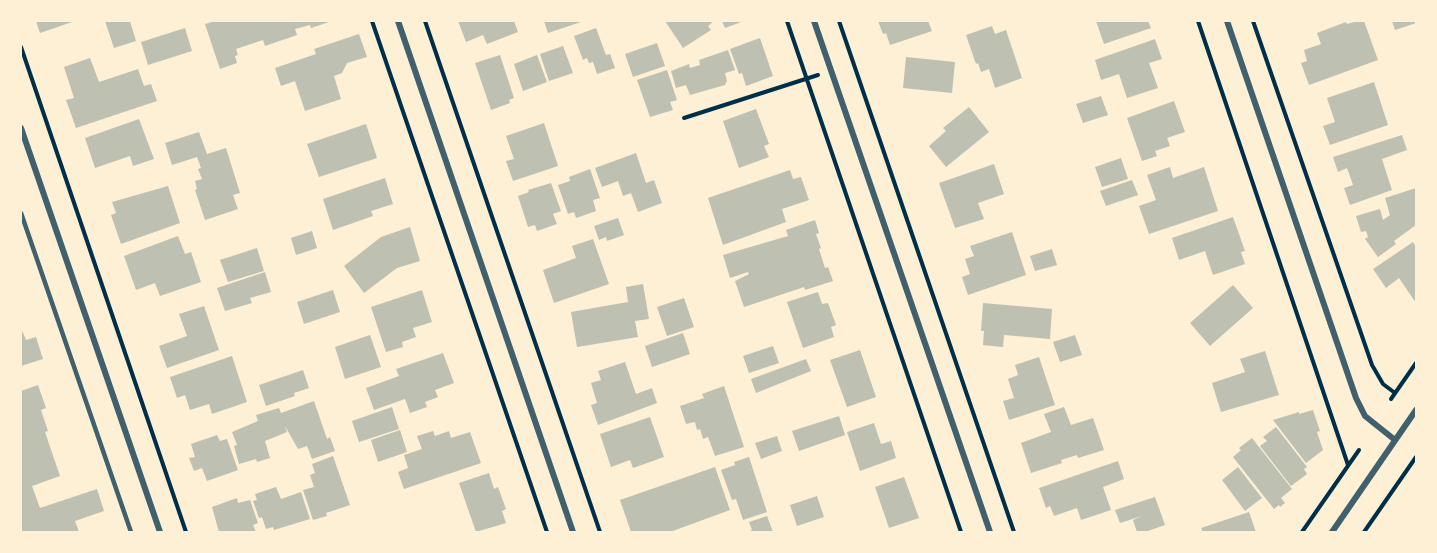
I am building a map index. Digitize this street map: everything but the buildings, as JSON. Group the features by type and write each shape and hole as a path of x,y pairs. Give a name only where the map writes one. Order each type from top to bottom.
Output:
{"street":[{"path":"398,21 573,532"},
{"path":"814,21 990,532"},
{"path":"1227,21 1356,399 1365,416 1395,440"},
{"path":"21,128 159,532"},
{"path":"1332,532 1416,410"}],"lane":[{"path":"21,213 131,532"}],"path":[{"path":"372,21 547,532"},
{"path":"425,21 600,532"},
{"path":"787,21 961,532"},
{"path":"839,21 1014,532"},
{"path":"1198,21 1348,465"},
{"path":"1252,21 1372,365 1383,384 1395,393"},
{"path":"21,46 186,532"},
{"path":"684,118 831,71"},
{"path":"1391,399 1416,363"},
{"path":"1302,532 1359,450"},
{"path":"1364,532 1416,456"}]}
